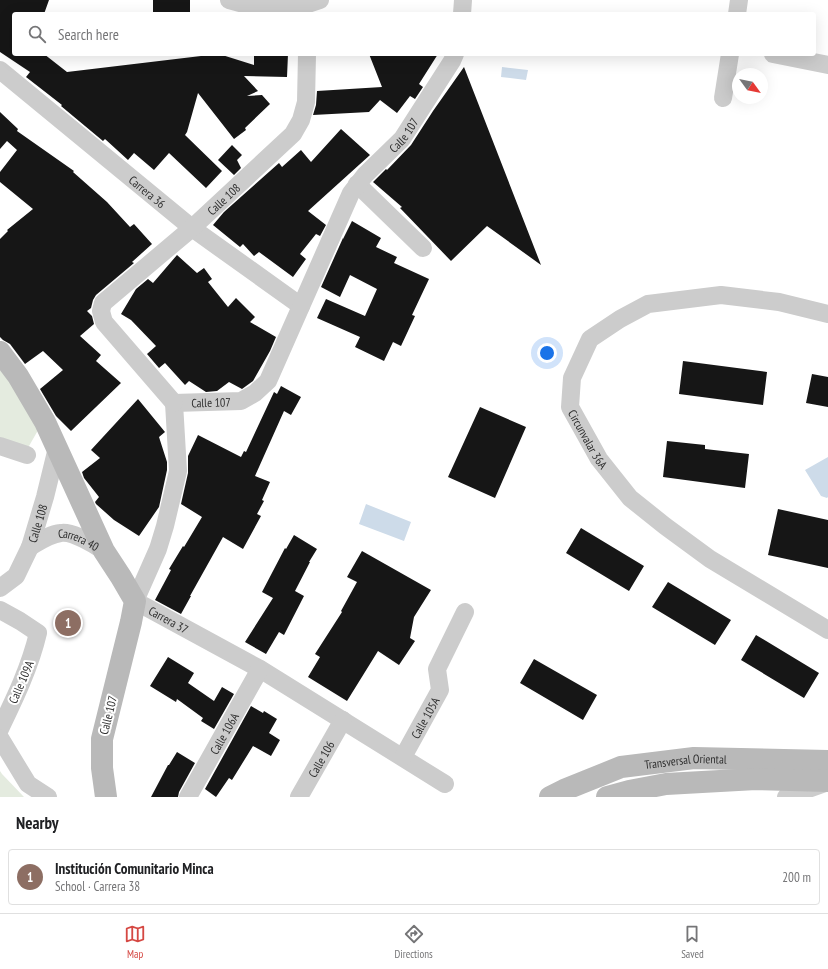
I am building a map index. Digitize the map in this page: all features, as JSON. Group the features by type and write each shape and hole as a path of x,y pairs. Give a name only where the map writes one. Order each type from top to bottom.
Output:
{"main road":[{"name":"Carrera 37","path":"0,352 18,376 45,422 104,550 134,601"},
{"name":"Calle 107","path":"106,797 102,768 102,739 132,622 134,601"},
{"name":"Transversal Oriental","path":"550,797 621,767 694,758 828,761"},
{"name":"Transversal Oriental","path":"607,797 666,784 756,779 828,782"}],"street":[{"path":"229,0 240,3 311,5"},
{"path":"462,12 463,0"},
{"path":"737,12 739,0"},
{"name":"Calle 108","path":"174,403 104,322 101,310 103,303 192,228 293,134 301,120 306,102 307,56"},
{"name":"Calle 107","path":"134,601 158,549 178,471 174,403 241,401 255,393 268,381 351,193 357,184 402,139 454,56"},
{"path":"723,98 730,56"},
{"path":"783,56 828,65"},
{"name":"Carrera 36","path":"0,70 192,228 300,306"},
{"path":"357,184 423,248"},
{"name":"Circunvalar 36A","path":"828,314 779,302 721,295 648,304 620,319 590,339 572,378 570,407 599,460 630,498 710,559 828,630"},
{"path":"0,446 27,455"},
{"name":"Calle 108","path":"0,588 16,576 30,547 45,497 57,448"},
{"name":"Carrera 40","path":"30,547 49,536 63,532 87,540 104,550"},
{"name":"Carrera 37","path":"134,601 260,669 445,784"},
{"name":"Calle 109A","path":"0,610 38,633 33,654 19,690 0,729"},
{"name":"Calle 105A","path":"403,757 440,690 437,668 465,612"},
{"name":"Calle 106A","path":"188,797 260,669"},
{"name":"Calle 106","path":"299,797 343,720"},
{"path":"0,738 28,784 48,797"},
{"path":"786,797 828,782"}],"shaded area":[{"path":"0,364 41,425 29,446 11,446 0,442"},
{"path":"0,771 2,774 24,797 0,797"}],"water":[{"path":"502,67 528,70 526,80 501,77"},
{"path":"828,457 827,498 821,496 805,470"},
{"path":"366,504 411,522 404,541 359,524"}],"building":[{"path":"0,0 49,0 45,12 12,12 12,56 47,56 67,72 201,56 225,56 254,65 254,56 288,56 287,77 244,76 258,91 247,96 262,95 270,104 245,128 246,130 234,139 198,93 185,135 222,171 206,188 169,153 154,170 134,153 128,160 105,139 103,141 61,106 62,105 26,77 30,72 0,52"},
{"path":"153,0 190,0 190,12 153,12"},
{"path":"370,56 437,56 419,84 423,87 415,99 410,96 397,113 380,100 369,112 313,115 316,105 317,91 382,87"},
{"path":"464,67 541,265 487,226 451,261 400,208 402,207 373,182 411,145"},
{"path":"0,112 18,129 17,131 74,171 73,172 107,202 130,227 134,224 152,244 132,262 134,263 96,295 91,308 87,311 92,316 94,324 80,336 101,355 96,361 121,383 71,431 56,416 40,389 63,370 43,351 25,364 10,344 0,337 0,239 8,231 7,230 33,209 0,182 0,172 17,150 7,141 0,149"},
{"path":"341,129 370,155 308,211 326,225 320,236 316,234 300,254 306,259 293,277 259,252 254,256 243,244 240,247 213,225 224,212 279,163 282,167 301,150 311,162"},
{"path":"232,145 242,155 237,160 241,168 234,175 218,160"},
{"path":"352,221 381,238 376,247 397,257 394,263 429,279 412,315 415,316 401,346 393,342 384,361 355,347 360,337 317,318 326,299 365,316 377,289 350,275 340,297 321,287"},
{"path":"177,255 197,273 204,268 212,279 208,282 228,307 236,298 255,317 250,322 276,337 253,381 242,389 229,382 217,391 206,392 189,381 185,385 165,363 159,368 147,354 156,346 131,320 121,314 136,289 148,279 153,283"},
{"path":"683,361 767,372 763,405 679,394"},
{"path":"812,374 828,377 828,407 806,403"},
{"path":"281,386 301,397 291,415 284,411 255,476 270,482 262,500 264,501 257,514 261,516 243,549 223,537 181,614 155,600 171,570 169,569 202,517 181,504 188,473 188,456 198,435 241,457 244,451 246,452 274,392 277,394"},
{"path":"138,399 165,432 159,437 167,462 167,470 159,507 139,536 114,520 96,504 95,502 99,497 84,478 82,472 100,458 91,450"},
{"path":"480,407 526,427 495,498 448,477"},
{"path":"667,441 705,445 705,449 749,454 745,488 663,477"},
{"path":"778,509 828,520 828,568 768,555"},
{"path":"581,528 644,566 629,591 566,553"},
{"path":"294,535 317,549 295,591 304,596 284,635 279,632 266,654 245,642 273,598 262,592 285,548 286,549"},
{"path":"362,551 431,590 414,617 410,638 415,641 399,665 378,651 347,701 308,677 320,657 315,654 342,612 341,611 357,582 347,577"},
{"path":"668,582 731,620 715,645 652,607"},
{"path":"756,635 819,673 804,698 741,660"},
{"path":"168,657 194,673 188,683 214,701 222,687 234,694 214,729 201,721 203,718 177,699 176,702 150,686"},
{"path":"534,659 597,695 583,720 520,683"},
{"path":"251,706 263,713 264,711 277,719 269,733 280,740 271,756 253,746 232,780 229,778 216,797 205,789"},
{"path":"177,752 195,763 179,792 178,797 151,797 168,765"}],"place":[{"name":"Institución Comunitario Minca","path":"68,623"}]}
